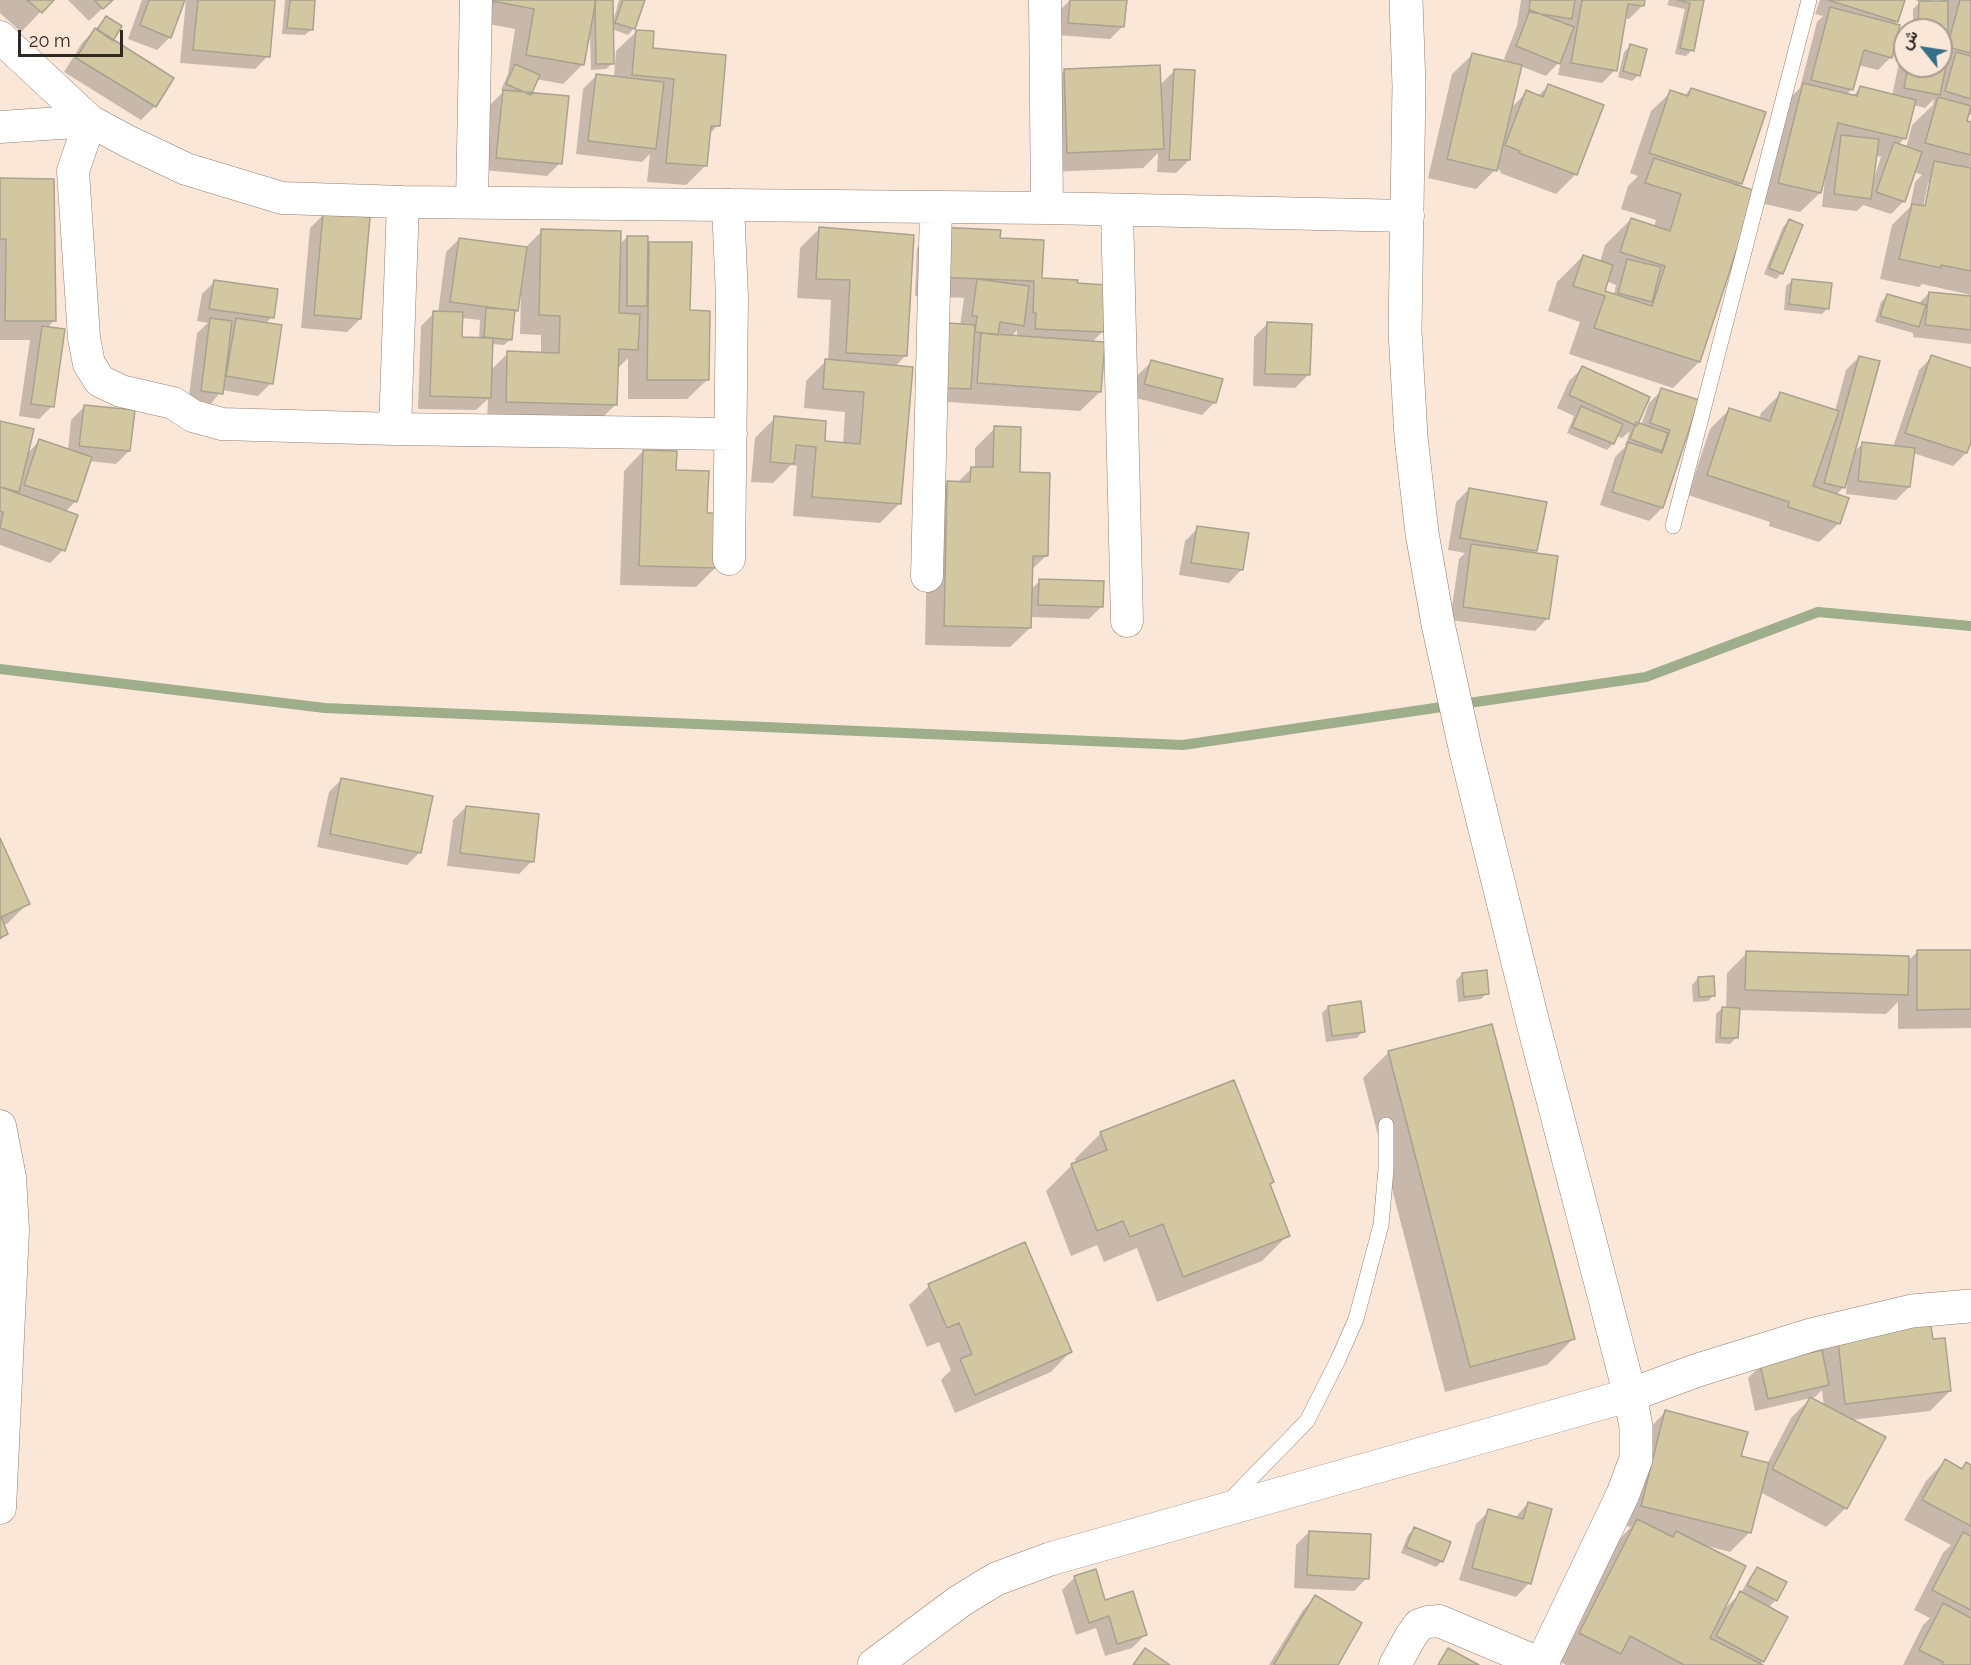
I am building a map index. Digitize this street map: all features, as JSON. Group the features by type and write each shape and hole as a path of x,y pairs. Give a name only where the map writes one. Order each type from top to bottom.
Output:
{"main road":[{"path":"1406,0 1409,86 1405,331 1410,437 1422,533 1438,624 1466,752 1536,1034 1630,1395 1636,1427 1636,1459 1623,1494 1542,1665"},
{"path":"874,1665 960,1601 996,1579 1050,1559 1630,1395 1698,1370 1811,1335 1912,1311 1971,1306"}],"street":[{"path":"472,202 476,0"},
{"path":"1045,0 1047,208"},
{"path":"0,37 90,120 129,142 186,169 282,198 403,202 1047,208 1408,216"},
{"path":"0,127 90,120"},
{"path":"90,120 73,171 84,338 89,364 100,381 121,391 173,403 193,416 222,424 730,434"},
{"path":"395,429 403,202"},
{"path":"728,205 732,297 729,559"},
{"path":"927,576 936,208"},
{"path":"1117,210 1127,621"},
{"path":"0,1126 10,1178 13,1230 0,1508"},
{"path":"1395,1665 1419,1626 1438,1621 1542,1665"}],"lane":[{"path":"1673,526 1809,0"},
{"path":"1220,1511 1307,1421 1356,1319 1381,1225 1386,1169 1386,1125"}],"building":[{"path":"27,0 54,0 42,13"},
{"path":"94,0 113,0 103,9"},
{"path":"149,0 185,0 171,38 140,25"},
{"path":"198,0 275,0 270,57 193,50"},
{"path":"290,0 315,0 313,30 287,28"},
{"path":"486,0 596,0 584,65 526,55 534,9"},
{"path":"595,0 613,0 614,64 596,64"},
{"path":"623,0 645,0 635,29 615,23"},
{"path":"1070,0 1127,0 1124,27 1068,23"},
{"path":"1530,0 1575,0 1572,19 1529,12"},
{"path":"1582,0 1645,0 1644,6 1628,4 1617,71 1571,63"},
{"path":"1677,0 1704,0 1694,51 1680,48 1690,3"},
{"path":"1828,0 1905,0 1899,18 1893,18 1893,20"},
{"path":"1960,0 1971,0 1971,53 1953,48 1953,25"},
{"path":"1919,1 1948,1 1948,18 1918,18"},
{"path":"1830,7 1893,23 1892,58 1864,50 1853,90 1811,80"},
{"path":"1530,10 1574,27 1560,64 1516,46"},
{"path":"106,16 122,26 113,41 97,30"},
{"path":"95,28 174,78 156,107 76,58"},
{"path":"636,30 654,31 653,48 726,55 720,126 711,126 707,166 666,163 674,79 632,75"},
{"path":"1630,44 1647,49 1640,76 1623,71"},
{"path":"1956,52 1971,56 1971,99 1945,91 1949,78 1953,78"},
{"path":"1472,53 1522,65 1497,171 1447,159"},
{"path":"515,64 540,75 531,95 506,84"},
{"path":"1160,65 1164,149 1067,153 1064,69"},
{"path":"1174,69 1195,70 1190,160 1169,160"},
{"path":"596,74 664,82 656,149 588,141"},
{"path":"1906,78 1944,78 1940,95 1904,88"},
{"path":"1803,83 1857,96 1860,86 1916,100 1906,139 1838,123 1821,193 1778,183"},
{"path":"1548,84 1604,105 1577,175 1519,153 1520,151 1505,145 1526,90 1543,97"},
{"path":"1691,88 1766,112 1742,184 1649,153 1670,90 1688,96"},
{"path":"503,90 569,96 562,164 496,158"},
{"path":"1938,97 1971,106 1967,121 1971,122 1971,155 1925,143"},
{"path":"1841,135 1879,139 1871,199 1834,194"},
{"path":"1894,142 1922,152 1905,202 1876,192"},
{"path":"1654,158 1756,191 1700,362 1594,328 1605,296 1573,286 1583,255 1613,265 1605,291 1652,306 1665,266 1620,252 1631,218 1670,231 1681,194 1645,183"},
{"path":"1934,161 1971,168 1971,271 1941,265 1941,268 1899,259 1912,204 1925,206"},
{"path":"0,178 54,179 56,321 5,321 6,239 0,239"},
{"path":"323,213 370,217 361,319 314,315"},
{"path":"1789,219 1803,225 1783,274 1769,268"},
{"path":"819,227 914,235 907,356 846,353 850,280 816,279"},
{"path":"936,227 1001,230 1000,238 1044,240 1042,278 1078,280 1077,283 1107,285 1104,332 1035,329 1034,281 934,277"},
{"path":"541,229 621,231 619,313 640,314 638,350 619,349 617,405 506,402 507,351 559,353 560,316 539,315"},
{"path":"627,236 648,236 647,306 627,306"},
{"path":"459,238 527,247 518,311 450,302"},
{"path":"649,242 692,242 690,310 710,311 709,380 647,380"},
{"path":"1627,259 1661,267 1652,302 1618,293"},
{"path":"977,279 1029,286 1024,326 1000,322 998,335 975,332 977,316 972,316"},
{"path":"1792,279 1832,283 1829,309 1789,304"},
{"path":"214,280 278,289 274,318 209,309"},
{"path":"1929,292 1971,296 1971,330 1925,325"},
{"path":"1887,294 1926,305 1919,327 1880,316"},
{"path":"486,308 515,310 512,340 484,337"},
{"path":"433,311 463,312 462,337 493,338 491,398 430,396"},
{"path":"210,318 232,321 223,394 201,391"},
{"path":"236,318 282,325 273,384 226,376"},
{"path":"1267,322 1312,324 1310,375 1265,374"},
{"path":"948,323 975,325 971,389 945,388"},
{"path":"42,326 65,329 54,407 31,404"},
{"path":"981,333 1105,342 1101,392 977,383"},
{"path":"1931,355 1971,368 1971,442 1967,453 1905,433"},
{"path":"1859,356 1880,361 1845,488 1824,483"},
{"path":"825,359 913,367 901,504 812,497 816,447 796,445 794,464 770,462 774,416 826,421 825,441 860,444 864,392 823,389"},
{"path":"1151,360 1223,379 1216,403 1144,384"},
{"path":"1582,366 1650,397 1637,426 1569,395"},
{"path":"1661,388 1699,400 1663,508 1612,492 1628,442 1662,453 1670,430 1650,423"},
{"path":"1780,392 1839,411 1813,486 1849,498 1840,524 1788,507 1789,502 1707,475 1729,408 1770,421"},
{"path":"84,405 135,410 130,451 79,446"},
{"path":"1581,406 1623,424 1614,444 1572,427"},
{"path":"0,421 34,429 19,492 0,487"},
{"path":"1636,422 1668,433 1662,451 1630,439"},
{"path":"994,426 1021,427 1020,472 1050,473 1048,556 1033,556 1031,628 944,626 947,481 970,482 971,467 993,467"},
{"path":"39,439 92,457 77,502 24,485"},
{"path":"1862,442 1915,448 1910,487 1858,481"},
{"path":"643,450 677,451 676,470 709,471 707,513 719,513 717,568 639,566"},
{"path":"0,487 78,515 65,551 0,528 3,512 0,511"},
{"path":"1469,488 1547,502 1537,551 1460,538"},
{"path":"1197,526 1249,533 1243,570 1191,563"},
{"path":"1471,544 1558,556 1549,619 1463,607"},
{"path":"1039,579 1104,581 1103,607 1038,605"},
{"path":"341,778 433,796 421,853 330,834"},
{"path":"466,806 539,814 534,862 460,853"},
{"path":"0,838 30,904 1,917 8,934 0,938"},
{"path":"1917,950 1971,950 1971,1009 1917,1010"},
{"path":"1746,951 1909,956 1908,995 1745,990"},
{"path":"1487,970 1489,994 1464,997 1462,973"},
{"path":"1714,976 1715,996 1699,997 1698,977"},
{"path":"1361,1001 1365,1032 1332,1036 1328,1006"},
{"path":"1722,1007 1740,1008 1738,1038 1720,1038"},
{"path":"1492,1024 1575,1339 1470,1367 1388,1051"},
{"path":"1234,1080 1274,1182 1270,1184 1290,1236 1183,1277 1163,1224 1130,1237 1123,1221 1097,1231 1071,1164 1107,1150 1100,1132"},
{"path":"1025,1242 1072,1352 975,1395 960,1359 972,1354 959,1323 947,1328 928,1284"},
{"path":"1930,1320 1933,1339 1945,1338 1951,1391 1845,1404 1837,1332"},
{"path":"1822,1350 1829,1385 1768,1399 1760,1364"},
{"path":"1810,1397 1886,1437 1847,1509 1772,1469"},
{"path":"1665,1410 1748,1432 1741,1456 1769,1463 1751,1533 1641,1506"},
{"path":"1945,1459 1962,1469 1966,1462 1971,1465 1971,1526 1922,1500"},
{"path":"1528,1502 1552,1509 1531,1584 1472,1568 1488,1509 1523,1519"},
{"path":"1637,1519 1673,1537 1676,1531 1746,1566 1710,1638 1763,1665 1684,1665 1630,1636 1621,1654 1579,1633"},
{"path":"1414,1527 1451,1542 1443,1562 1406,1547"},
{"path":"1309,1531 1371,1534 1369,1579 1307,1575"},
{"path":"1963,1532 1971,1536 1971,1610 1932,1590"},
{"path":"1757,1567 1787,1582 1777,1601 1747,1585"},
{"path":"1096,1569 1105,1600 1133,1591 1147,1635 1117,1644 1109,1616 1089,1623 1074,1576"},
{"path":"1740,1591 1788,1617 1764,1662 1716,1636"},
{"path":"1315,1595 1362,1623 1338,1665 1275,1665 1274,1664"},
{"path":"1943,1603 1971,1618 1971,1665 1942,1665 1943,1662 1919,1650"},
{"path":"1145,1648 1170,1665 1133,1665"},
{"path":"1448,1648 1479,1665 1438,1665"}],"waterway":[{"path":"0,669 325,708 1183,745 1646,677 1818,612 1971,626"}]}
